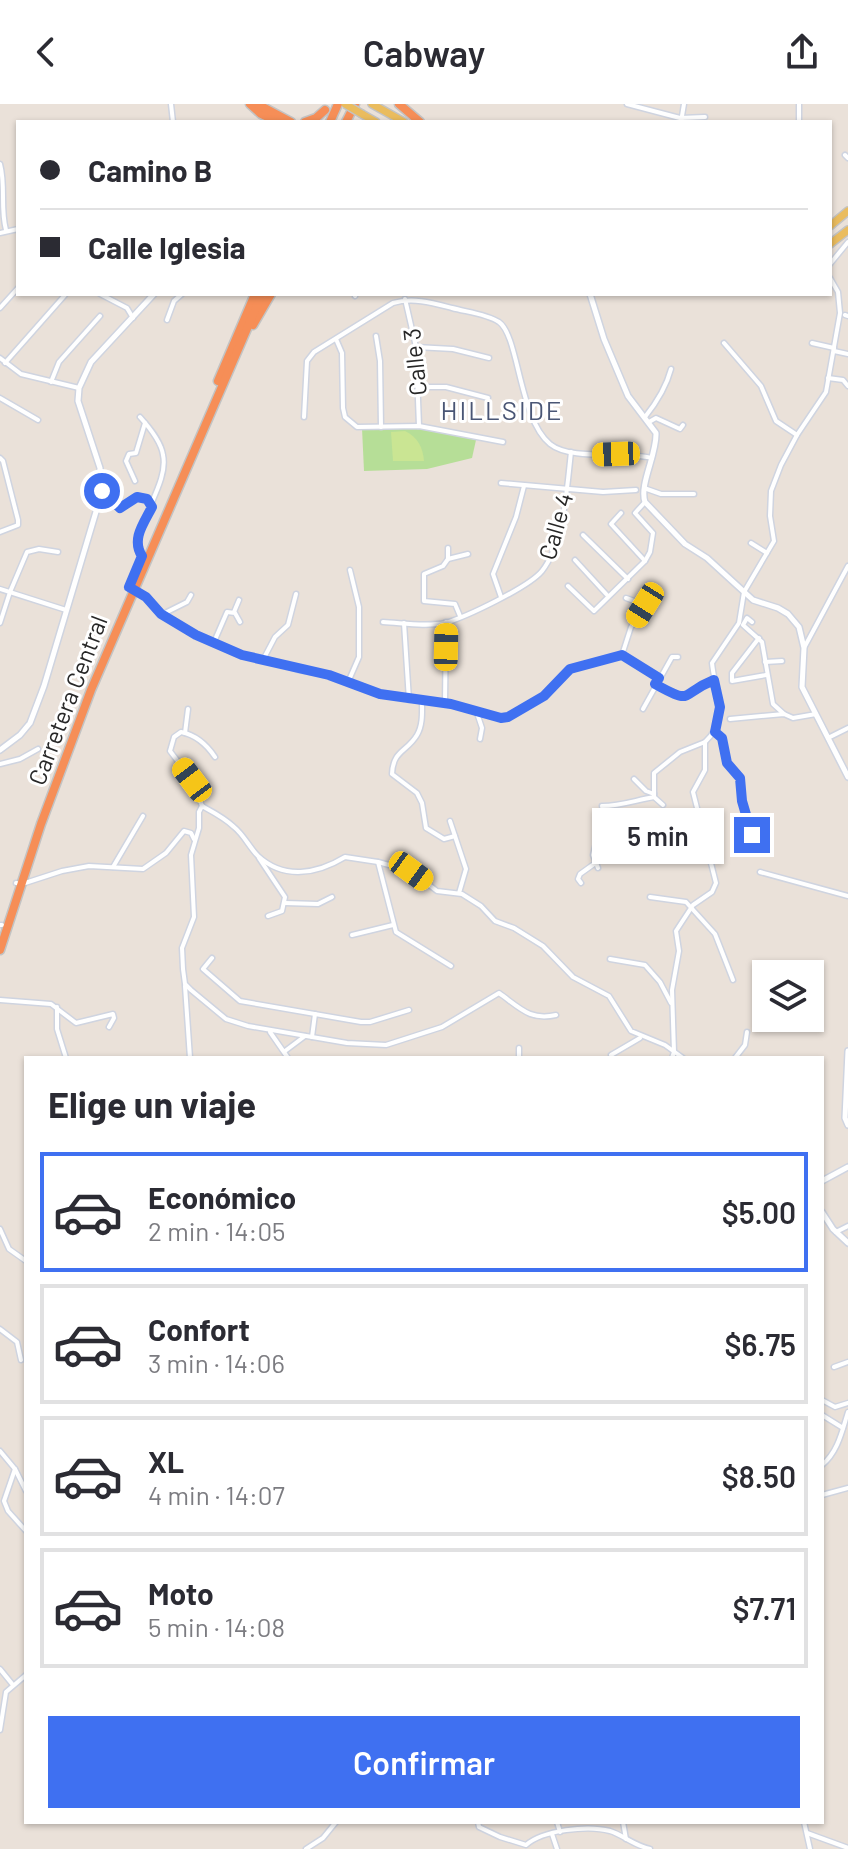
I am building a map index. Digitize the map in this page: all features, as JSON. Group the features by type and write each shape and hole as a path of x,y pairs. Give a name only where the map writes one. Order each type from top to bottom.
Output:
{"highway":[{"path":"252,104 288,120"},
{"path":"252,104 261,114 274,120"},
{"path":"399,104 418,120"},
{"path":"309,120 326,107"},
{"path":"236,346 248,296"},
{"name":"Carretera Central","path":"0,950 65,743 236,346 254,296"},
{"name":"Carretera Central","path":"131,588 142,556 261,296"},
{"path":"236,346 270,296"},
{"name":"Carretera Central","path":"1,928 19,883"}],"main road":[{"path":"342,104 372,120"},
{"path":"372,104 400,120"},
{"path":"832,224 848,211"},
{"path":"832,242 848,230"}],"street":[{"path":"627,104 681,120 705,117"},
{"path":"681,120 684,104"},
{"path":"0,164 4,184 3,232"},
{"path":"832,262 848,242"},
{"path":"654,796 654,773 680,752 705,742 715,732 720,707 712,663 739,623 744,592 774,541 770,516 771,491 781,465 826,392 840,313 838,292 832,282"},
{"path":"0,308 16,290"},
{"path":"64,296 2,360 21,374 79,388"},
{"path":"104,296 127,308 133,318"},
{"path":"0,750 30,723 102,491 100,468 78,401 79,388 91,362 152,296"},
{"path":"167,320 174,301 180,296"},
{"path":"435,303 437,296"},
{"path":"591,296 604,339 628,396 657,437 644,488 645,502 685,544 707,558 753,600 778,608 799,627 804,648 802,687 848,777"},
{"path":"304,417 304,380 307,361 314,352 393,303 405,299 435,303 499,322 508,331 522,392 540,433 555,448 571,452 633,453 653,458"},
{"name":"Calle 3","path":"405,299 416,347 419,426"},
{"path":"51,382 59,362 100,316"},
{"path":"376,336 380,361 381,427"},
{"path":"336,339 342,353 345,417 357,427 419,426 503,442"},
{"path":"724,343 761,386 776,421 797,435"},
{"path":"812,343 848,354"},
{"path":"416,347 453,349 489,358"},
{"path":"647,420 671,369"},
{"path":"828,378 843,380 848,386"},
{"path":"419,387 446,387 488,398"},
{"path":"0,398 38,420"},
{"path":"140,417 163,451 164,459 152,507 137,536 142,556"},
{"path":"647,420 656,418 676,429 683,425"},
{"path":"135,481 126,461 129,454 136,453 145,423"},
{"name":"Calle 4","path":"383,622 446,622 527,585 543,570 553,546 567,490 571,452"},
{"path":"0,458 18,525 0,532"},
{"path":"501,483 603,492 636,490"},
{"path":"501,598 493,574 516,517 524,486"},
{"path":"644,488 661,494 694,494"},
{"path":"102,491 120,508 137,497 147,499 152,507"},
{"path":"568,586 594,611 645,561 653,533 635,513 645,502"},
{"path":"621,513 611,524 645,561"},
{"path":"583,535 628,579"},
{"path":"751,543 767,553"},
{"path":"448,548 448,559 443,566 424,574 424,601 455,604 460,616"},
{"path":"0,623 27,552 39,549 58,552"},
{"path":"448,559 468,554"},
{"path":"575,560 608,596"},
{"path":"804,648 848,566"},
{"path":"348,681 359,657 359,607 350,570"},
{"path":"131,588 146,597 161,614 242,655 348,681 380,694 445,703 508,717 544,696 570,669 622,655 659,678"},
{"path":"0,589 67,610"},
{"path":"264,658 275,637 288,625 296,594"},
{"path":"161,614 187,602 191,595"},
{"path":"622,655 631,627 645,605 626,598"},
{"path":"234,612 239,600"},
{"path":"214,642 227,612 234,612"},
{"path":"234,612 240,622"},
{"path":"752,622 747,618 743,625 762,642 773,704 793,718 816,714"},
{"path":"445,703 446,622"},
{"path":"404,623 409,700"},
{"path":"759,638 732,673 732,681 766,675"},
{"path":"643,709 672,657 678,657"},
{"path":"765,662 782,661"},
{"path":"655,684 683,697 714,680"},
{"path":"422,701 417,734 396,755 392,774 417,793 426,828 444,839 455,836"},
{"path":"185,733 188,709"},
{"path":"476,710 482,728 480,739"},
{"path":"730,719 784,714"},
{"path":"828,738 848,728"},
{"path":"715,732 722,738 727,763 740,778 752,846"},
{"path":"215,757 206,744 185,733 174,737 170,751 192,780 202,806 236,828 285,897 282,911 268,916"},
{"path":"258,856 279,871 290,874 331,865 345,857 378,862 411,871 437,891 459,893 481,906 495,921 514,928 543,946 573,977 609,996 631,1031 673,1055 672,990 679,951 676,931 690,910 712,892 716,883 693,792 705,770 705,742"},
{"path":"0,764 20,759 38,749"},
{"path":"634,779 663,805"},
{"path":"581,883 578,879 580,874 596,866 593,855 596,843 608,831 602,806 623,806 654,796"},
{"path":"190,1056 182,948 194,917 191,855 202,806"},
{"path":"113,867 143,816"},
{"path":"450,821 466,869 459,893"},
{"path":"19,883 78,867 137,871 151,866 184,831 191,833 195,842"},
{"path":"655,857 678,839 703,834"},
{"path":"378,862 393,925 403,939 451,966"},
{"path":"760,872 848,896"},
{"path":"284,903 318,904 332,897"},
{"path":"650,897 686,902 690,910 715,934 733,980"},
{"path":"352,935 393,925"},
{"path":"212,958 203,969 240,1001 370,1022 409,1010"},
{"path":"610,959 645,965 673,1004"},
{"path":"185,984 226,1019 269,1030 347,1043 386,1045 442,1027 499,993 530,1015 543,1018 556,1015"},
{"path":"0,1000 39,1002 57,1007 76,1023 113,1014 109,1027"},
{"path":"57,1007 57,1029 65,1056"},
{"path":"312,1037 315,1014"},
{"path":"269,1030 287,1056"},
{"path":"737,1056 745,1045 747,1032"},
{"path":"285,1051 305,1036"},
{"path":"611,1055 641,1037"},
{"path":"519,1048 519,1056"},
{"path":"848,1051 845,1118 848,1125"},
{"path":"824,1180 848,1167"},
{"path":"824,1215 848,1243"},
{"path":"836,1232 848,1226"},
{"path":"0,1229 9,1249 24,1260"},
{"path":"0,1329 17,1342 21,1360"},
{"path":"834,1367 848,1362"},
{"path":"824,1401 835,1407 848,1403"},
{"path":"824,1463 833,1453 848,1412"},
{"path":"824,1416 843,1428"},
{"path":"0,1451 15,1469 24,1487"},
{"path":"15,1469 2,1501 24,1529"},
{"path":"824,1494 848,1488"},
{"path":"0,1669 13,1685"},
{"path":"0,1730 6,1692 24,1677"},
{"path":"306,1849 323,1838 334,1824"},
{"path":"478,1824 479,1827 526,1847 534,1838 585,1828 613,1831 634,1845 650,1849"},
{"path":"558,1824 560,1832"},
{"path":"623,1824 626,1839"},
{"path":"805,1824 810,1849"},
{"path":"807,1833 848,1848"},
{"path":"552,1834 557,1849"}],"green space":[{"path":"362,428 427,429 476,440 472,458 427,469 364,471"},
{"path":"405,431 419,443 424,461 393,461 391,432"}],"district":[{"name":"HILLSIDE","path":"502,409"}],"route":[{"path":"102,491 120,508 137,497 147,499 152,507 137,536 142,556 129,587 146,597 161,614 196,635 242,655 329,675 380,694 451,704 501,718 544,696 570,669 622,655 659,678 655,684 676,696 686,697 714,680 720,707 715,732 722,738 727,763 740,778 742,801 752,835"}]}
